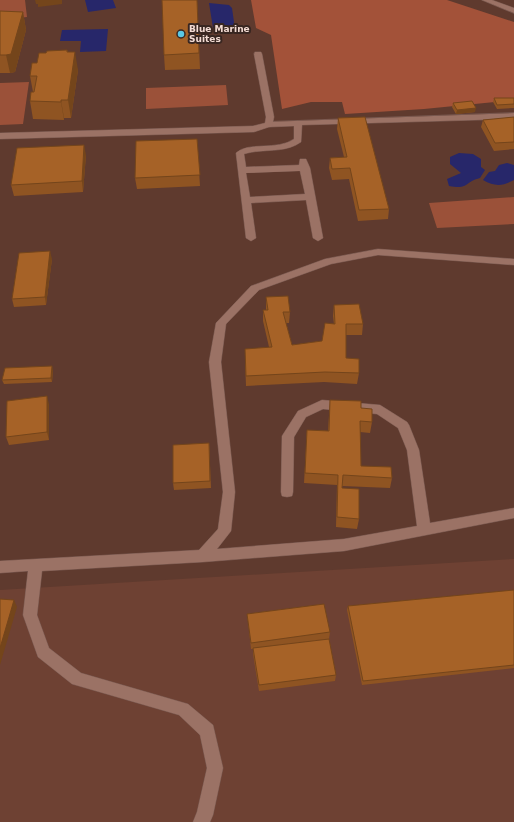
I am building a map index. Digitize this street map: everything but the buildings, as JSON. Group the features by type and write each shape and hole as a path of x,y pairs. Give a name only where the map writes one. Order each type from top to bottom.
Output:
{"street":[{"path":"486,0 514,11"},
{"path":"258,54 270,117 269,124"},
{"path":"0,136 254,129 269,124 514,116"},
{"path":"251,238 240,153 248,150 292,145 298,140 298,124"},
{"path":"242,170 304,165 318,238"},
{"path":"246,200 310,197"},
{"path":"203,556 224,531 230,492 214,362 221,323 254,288 329,261 378,252 514,262"},
{"path":"287,492 288,436 302,414 322,404 380,410 403,425 413,450 424,529"},
{"path":"0,567 203,556 344,545 514,513"},
{"path":"36,565 30,615 43,652 77,679 183,709 207,731 215,768 205,815 201,822"}],"shaded area":[{"path":"0,0 25,0 27,17 0,20"},
{"path":"85,0 113,0 116,8 88,12"},
{"path":"251,0 447,0 514,22 514,100 424,109 345,114 342,102 311,102 282,109 271,35 256,28"},
{"path":"209,3 229,5 232,8 235,29 213,28"},
{"path":"108,29 106,51 80,52 81,41 60,41 62,30"},
{"path":"29,82 23,124 0,125 0,83"},
{"path":"226,85 228,105 146,109 146,88"},
{"path":"459,153 473,154 481,159 481,167 485,170 480,178 463,186 449,186 447,179 461,173 450,164 450,157"},
{"path":"507,163 514,165 514,180 506,184 495,185 483,180 489,172 495,171 499,165"},
{"path":"514,197 514,224 437,228 429,203"},
{"path":"514,559 514,822 0,822 0,590"}],"place":[{"name":"Blue Marine Suites","path":"181,34"}]}
